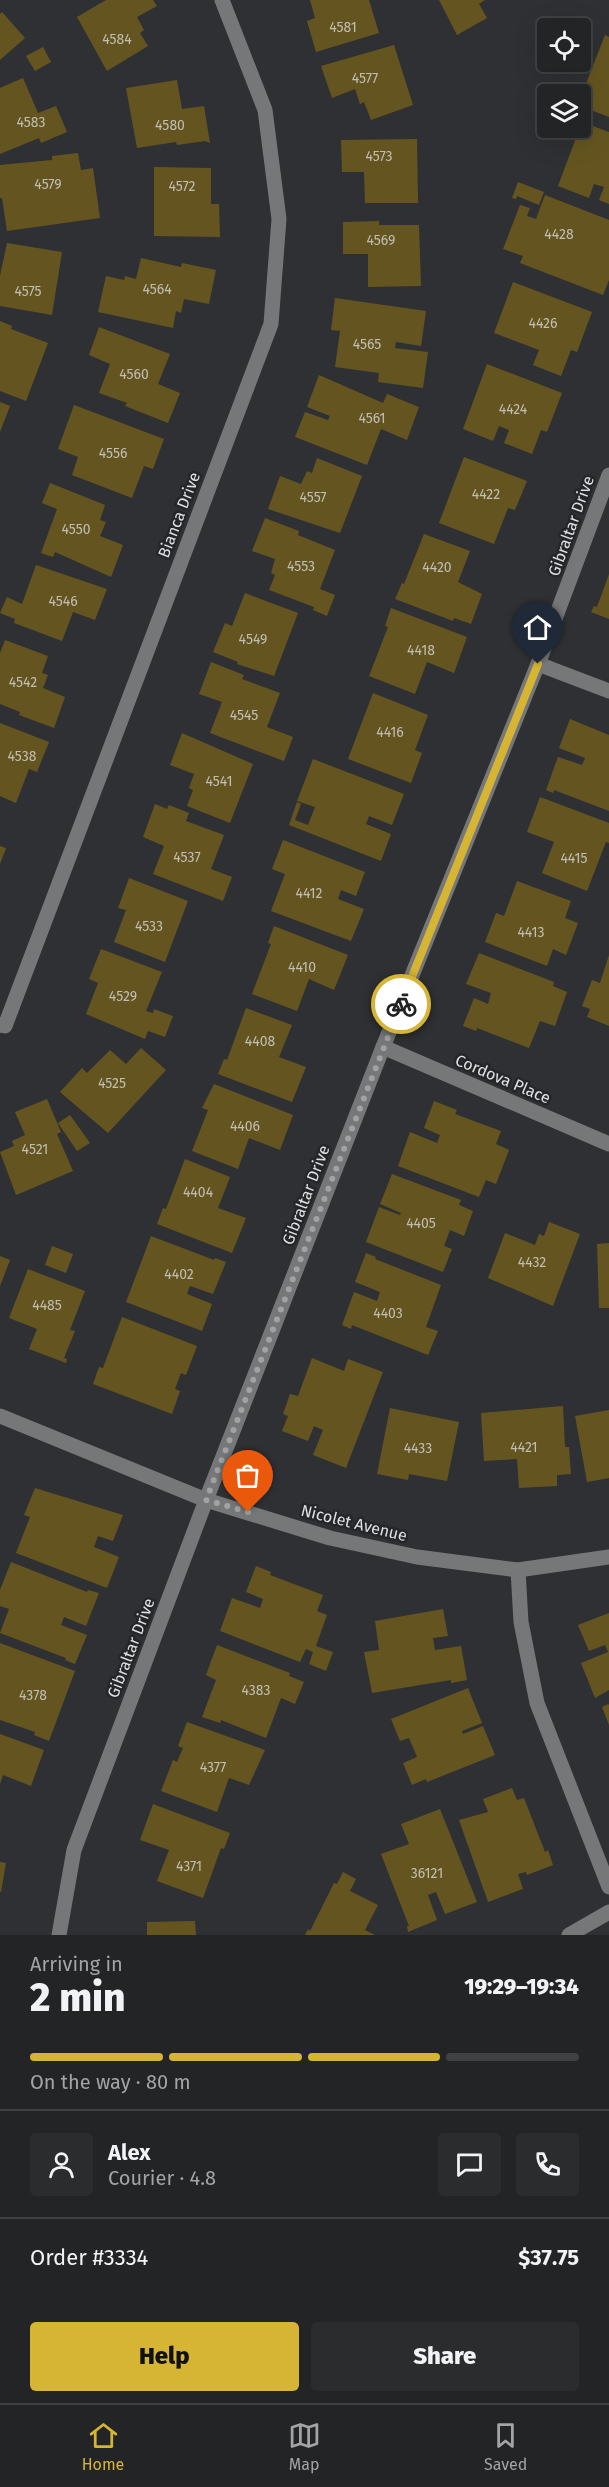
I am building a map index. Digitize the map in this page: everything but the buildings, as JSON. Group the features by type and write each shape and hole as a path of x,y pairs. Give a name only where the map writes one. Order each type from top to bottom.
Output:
{"street":[{"name":"Bianca Drive","path":"0,1025 5,1026 271,324 279,219 265,110 222,0"},
{"name":"Gibraltar Drive","path":"59,1935 74,1850 206,1500 383,1047 538,664 609,475"},
{"path":"538,664 609,691"},
{"name":"Cordova Place","path":"383,1047 609,1144"},
{"name":"Nicolet Avenue","path":"0,1416 206,1500 330,1538 417,1557 518,1570 609,1557"},
{"path":"518,1570 521,1622 537,1703 609,1887"},
{"path":"569,1935 609,1912"}],"way so far":[{"path":"248,1512 206,1500 401,1004"}],"route":[{"path":"401,1004 538,664"}]}
